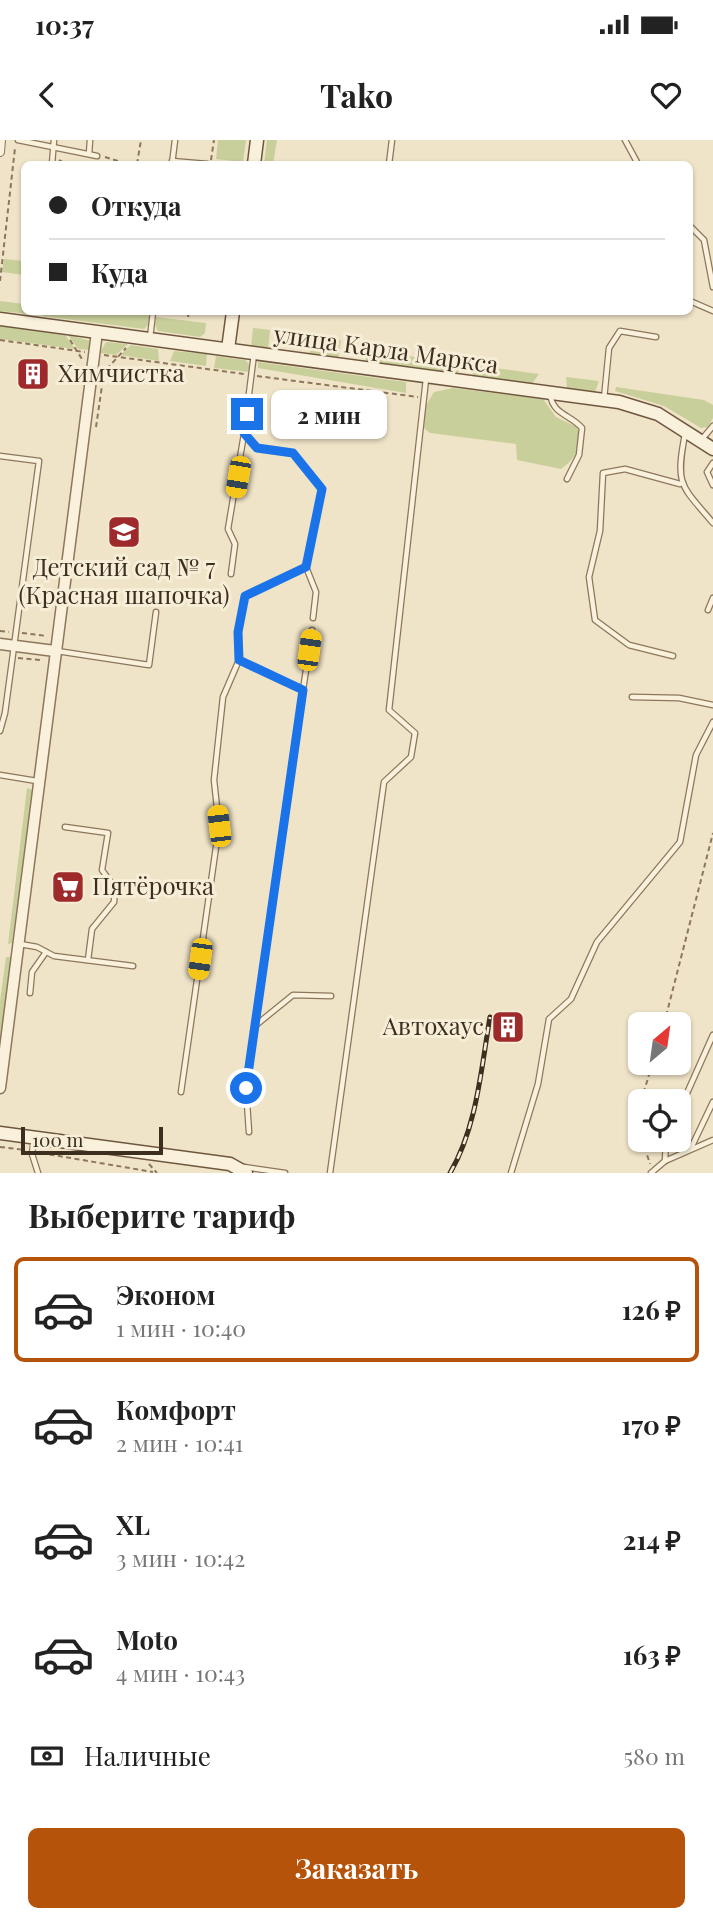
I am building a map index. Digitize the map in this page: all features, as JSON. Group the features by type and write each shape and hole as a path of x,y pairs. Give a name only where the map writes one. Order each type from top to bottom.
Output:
{"main road":[{"path":"254,161 257,140"},
{"path":"228,349 233,315"},
{"name":"улица Карла Маркса","path":"0,319 604,400 658,414 713,449"},
{"path":"0,1133 230,1164 246,1173"}],"street":[{"path":"0,1088 97,332"},
{"path":"0,644 13,651 55,657"}],"lane":[{"path":"89,153 90,140"},
{"path":"172,161 175,140"},
{"path":"390,161 393,140"},
{"path":"625,140 636,161"},
{"path":"17,142 54,142 97,156"},
{"path":"52,161 54,142"},
{"path":"693,229 704,240 713,287"},
{"path":"693,302 713,311"},
{"path":"150,339 153,315"},
{"path":"604,400 609,348 620,331 656,337"},
{"path":"231,574 235,544 228,529 254,353"},
{"path":"330,1173 384,782 411,757 415,733 389,710 426,378"},
{"path":"550,393 551,404 560,414 575,420 582,428 579,455 567,479"},
{"path":"701,439 713,426"},
{"path":"680,484 680,457 686,430"},
{"path":"244,433 257,448 293,453 322,489 306,567 316,592 313,618"},
{"path":"0,456 39,461 5,713 0,730"},
{"path":"713,463 707,472 713,485"},
{"path":"673,656 629,645 595,620 589,577 600,531 603,473 625,469 680,484 713,523"},
{"path":"181,1093 219,826 214,780 223,697 239,660 238,632 245,596 306,567"},
{"path":"708,610 713,598"},
{"path":"55,657 149,665 156,612"},
{"path":"249,1132 246,1088 312,631"},
{"path":"239,660 303,690"},
{"path":"632,697 680,698 713,705"},
{"path":"511,1173 538,1084 548,1019 571,999 597,942 680,842 696,755 713,722"},
{"path":"0,775 38,781"},
{"path":"65,827 108,833 102,870 115,888 114,902 92,929 88,960"},
{"path":"19,944 46,952 133,966"},
{"path":"30,993 32,972 46,952"},
{"path":"255,1026 293,995 331,996"},
{"path":"689,1089 713,1035"},
{"path":"691,1147 713,1102"},
{"path":"34,1137 32,1151 38,1173"},
{"path":"691,1149 713,1140"},
{"path":"666,1152 666,1161"},
{"path":"652,1172 684,1152"},
{"path":"230,1164 285,1173"}],"path":[{"path":"138,161 141,140"},
{"path":"210,161 214,140"},
{"path":"0,281 17,142"},
{"path":"97,156 116,161"},
{"path":"0,340 422,398"},
{"path":"13,651 55,657"},
{"path":"667,1012 713,833"},
{"path":"0,1147 155,1172"},
{"path":"646,1152 652,1172"},
{"path":"148,1161 155,1172"}],"green space":[{"path":"218,140 246,140 243,161 216,159"},
{"path":"267,140 277,140 274,161 264,161"},
{"path":"4,259 21,261 21,275 2,272"},
{"path":"0,301 21,304 21,313 0,311"},
{"path":"149,315 149,324 144,329 42,316"},
{"path":"156,317 206,323 205,333 200,337 158,331 155,325"},
{"path":"0,326 65,335 75,349 0,339"},
{"path":"253,328 270,330 268,350 251,347"},
{"path":"68,335 91,341 90,350 78,349"},
{"path":"312,336 341,340 338,359 309,355"},
{"path":"106,342 128,344 116,355 100,353"},
{"path":"131,345 158,349 159,361 120,355"},
{"path":"367,350 464,364 456,375 365,364"},
{"path":"174,351 207,354 206,366 170,361"},
{"path":"216,356 245,360 250,365 249,372 214,368"},
{"path":"258,362 406,382 406,393 258,368"},
{"path":"472,365 539,374 531,385 473,377"},
{"path":"566,377 599,381 595,392 567,389"},
{"path":"616,387 704,400 713,405 713,418 708,427 701,428 664,406 615,391"},
{"path":"453,388 543,399 556,417 577,427 577,451 561,469 517,460 516,444 430,433 424,428 425,407 434,392"},
{"path":"27,788 33,790 12,943 8,944"},
{"path":"6,957 11,957 0,1044 0,1001"}],"railway":[{"path":"450,1173 472,1117 490,1017"}],"place":[{"name":"Химчистка","path":"33,374"},
{"name":"Детский сад № 7 (Красная шапочка)","path":"124,532"},
{"name":"Пятёрочка","path":"68,887"},
{"name":"Автохаус","path":"508,1027"}],"route":[{"path":"246,1088 303,690 239,660 238,632 245,596 306,567 322,489 293,453 257,448 244,433 247,414"}]}
